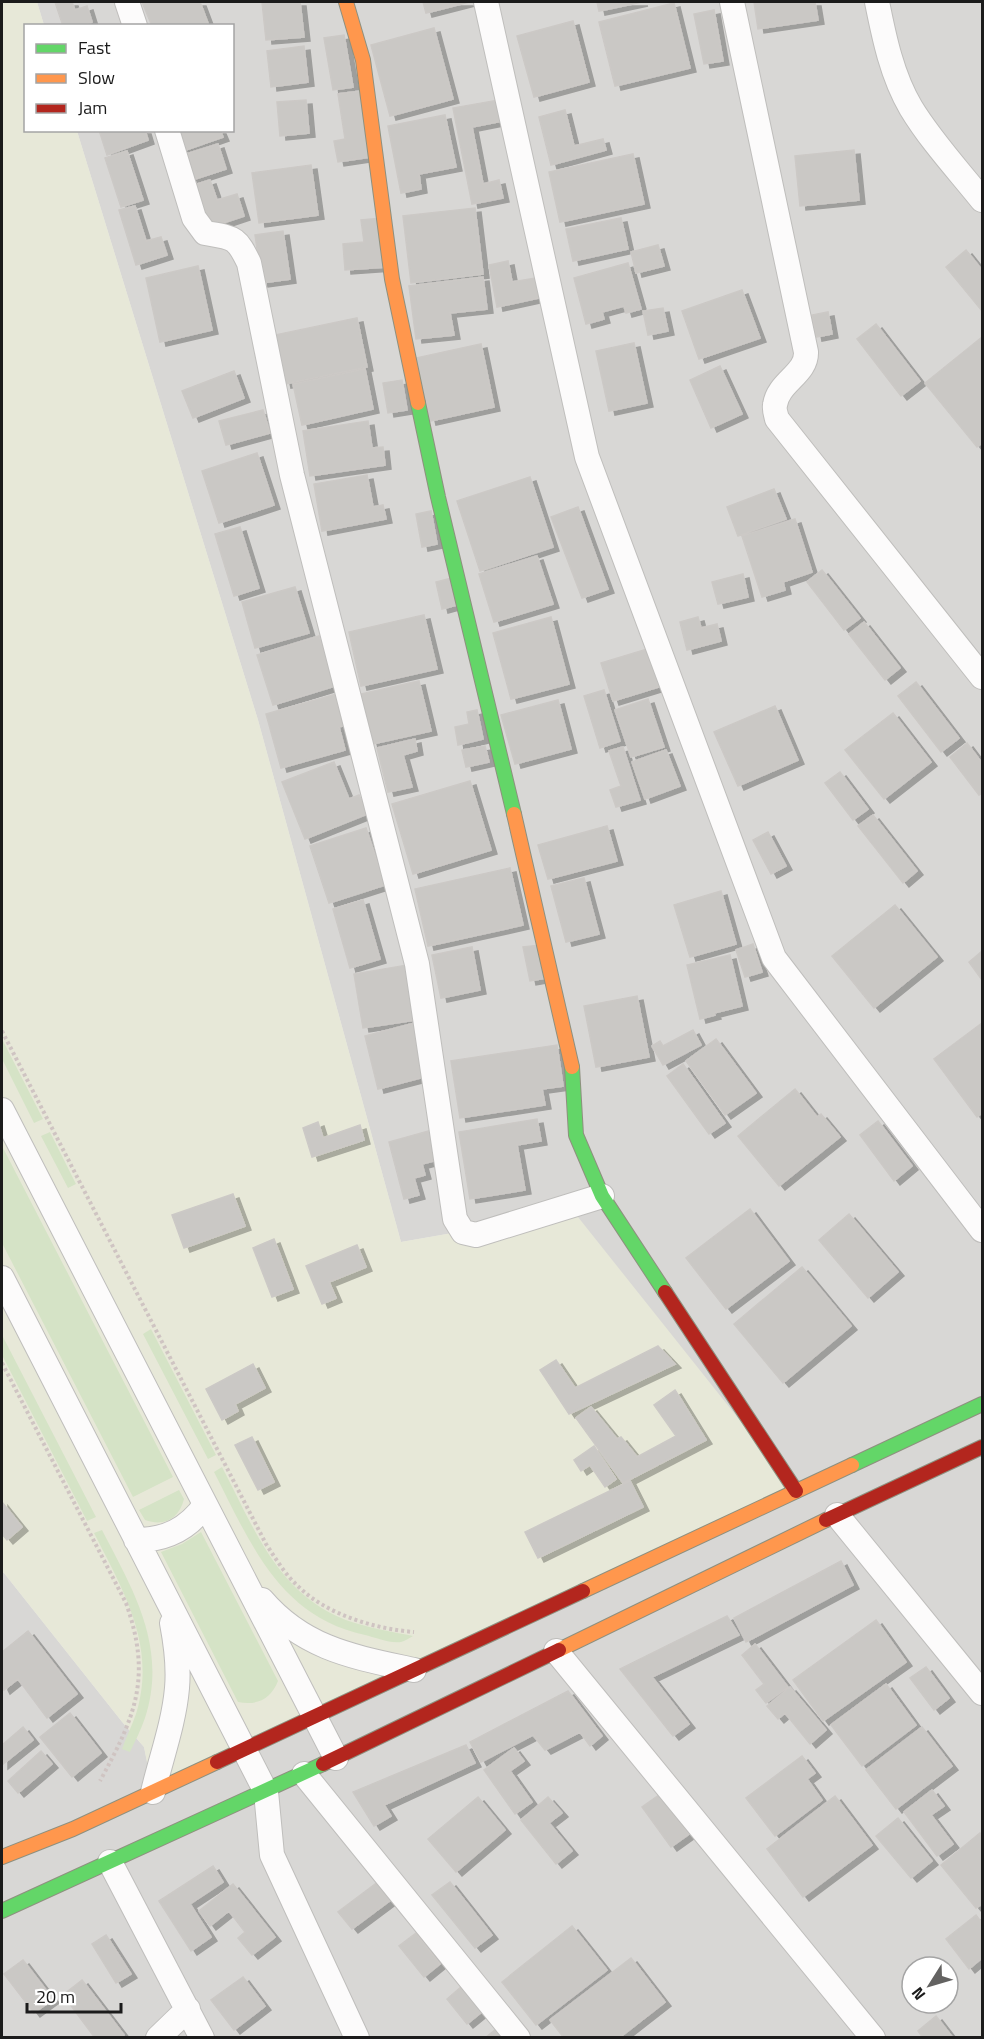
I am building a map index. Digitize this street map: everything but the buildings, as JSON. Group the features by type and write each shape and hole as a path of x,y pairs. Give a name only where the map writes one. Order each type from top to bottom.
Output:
{"street":[{"path":"127,2 134,24"},
{"path":"346,2 363,60 392,279 438,497 496,734 574,1075 576,1135 602,1196 796,1491"},
{"path":"486,2 587,457 774,958 982,1230"},
{"path":"732,2 806,352 806,360 802,367 782,388 775,405 777,419 982,677"},
{"path":"877,2 885,40 910,106 930,136 982,200"},
{"path":"168,132 194,218 205,233 229,237 239,243 249,263 292,475 417,964 455,1219 463,1232 476,1235 602,1196"},
{"path":"2,1110 336,1758"},
{"path":"2,1278 266,1792 272,1855 357,2037"},
{"path":"2,1857 73,1829 982,1404"},
{"path":"2,1911 266,1792 982,1447"},
{"path":"136,1540 150,1540 176,1532 192,1521 205,1505"},
{"path":"837,1515 982,1693"},
{"path":"236,1564 253,1590 273,1613 291,1628 316,1643 345,1655 414,1670"},
{"path":"153,1792 177,1688 177,1652 171,1616 160,1587"},
{"path":"556,1651 873,2037"},
{"path":"304,1774 518,2037"},
{"path":"110,1862 202,2037"},
{"path":"158,2037 188,2009"}],"path":[{"path":"2,1031 266,1544 282,1568 298,1587 332,1610 356,1620 421,1633"},
{"path":"2,1363 126,1603 134,1625 139,1654 138,1684 133,1713 118,1748 95,1788"}],"shaded area":[{"path":"37,2 982,2 982,2037 2,2038 2,1572 144,1747 153,1791 574,1212 401,1242 258,720 77,132 234,132 234,24 44,24"}],"green space":[{"path":"2,2 37,2 44,24 24,24 24,132 77,132 258,720 401,1242 574,1212 796,1491 153,1792 144,1747 2,1572"},
{"path":"2,1039 43,1119 34,1123 2,1059"},
{"path":"50,1132 76,1184 68,1188 41,1136"},
{"path":"2,1146 173,1477 133,1497 2,1243"},
{"path":"151,1329 216,1455 208,1459 143,1334"},
{"path":"2,1335 96,1517 87,1521 2,1355"},
{"path":"222,1467 246,1515 273,1560 307,1598 329,1612 355,1623 413,1636 401,1642 392,1642 335,1626 310,1612 289,1594 255,1550 241,1524 214,1472"},
{"path":"179,1490 184,1499 182,1506 170,1520 152,1522 145,1520 139,1510"},
{"path":"102,1530 135,1597 150,1643 151,1692 145,1718 130,1752 122,1749 136,1714 143,1665 140,1642 126,1598 94,1533"},
{"path":"201,1532 278,1681 263,1700 251,1703 238,1702 161,1552 182,1544"}],"traffic: fast":[{"path":"418,403 438,497 514,814"},
{"path":"572,1067 576,1135 602,1196 665,1292"},
{"path":"852,1465 982,1404"},
{"path":"2,1911 323,1764"}],"traffic: slow":[{"path":"346,2 363,60 392,279 418,403"},
{"path":"514,814 572,1067"},
{"path":"583,1591 852,1465"},
{"path":"559,1650 826,1520"},
{"path":"2,1857 73,1829 217,1762"}],"traffic: jam":[{"path":"665,1292 796,1491"},
{"path":"826,1520 982,1447"},
{"path":"217,1762 583,1591"},
{"path":"323,1764 559,1650"}]}
